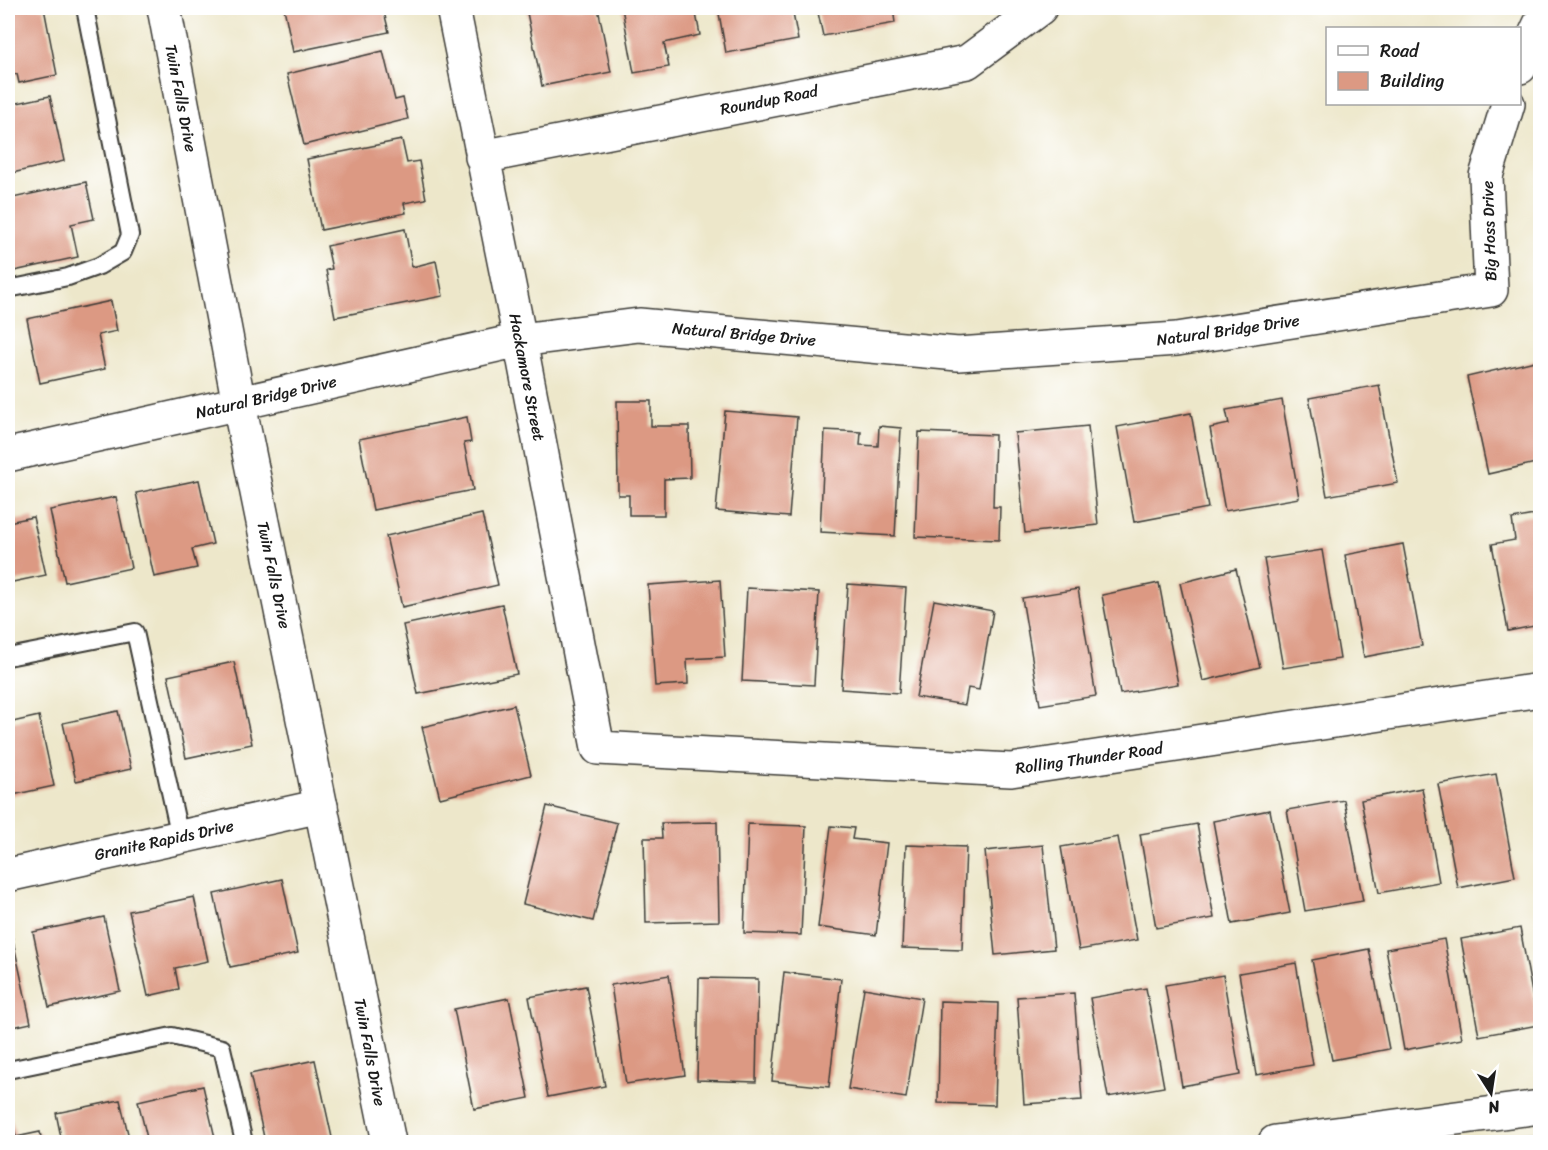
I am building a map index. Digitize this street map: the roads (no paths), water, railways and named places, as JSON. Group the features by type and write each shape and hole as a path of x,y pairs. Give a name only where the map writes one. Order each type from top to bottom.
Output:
{"street":[{"name":"Twin Falls Drive","path":"164,8 239,404 389,1143"},
{"name":"Hackamore Street","path":"453,8 520,340 598,748"},
{"name":"Roundup Road","path":"482,157 967,62 1040,8"},
{"path":"1521,65 1540,24"},
{"name":"Big Hoss Drive","path":"1491,290 1486,176 1508,105"},
{"name":"Natural Bridge Drive","path":"8,456 520,340 639,325 958,354 1177,339 1491,290"},
{"name":"Rolling Thunder Road","path":"598,748 1011,771 1540,690"},
{"name":"Granite Rapids Drive","path":"8,874 321,806"},
{"path":"1275,1143 1540,1107"}],"lane":[{"path":"8,289 68,277 99,266 123,252 130,235 85,8"},
{"path":"8,657 135,632 180,837"},
{"path":"8,1070 172,1036 222,1047 244,1143"}]}
